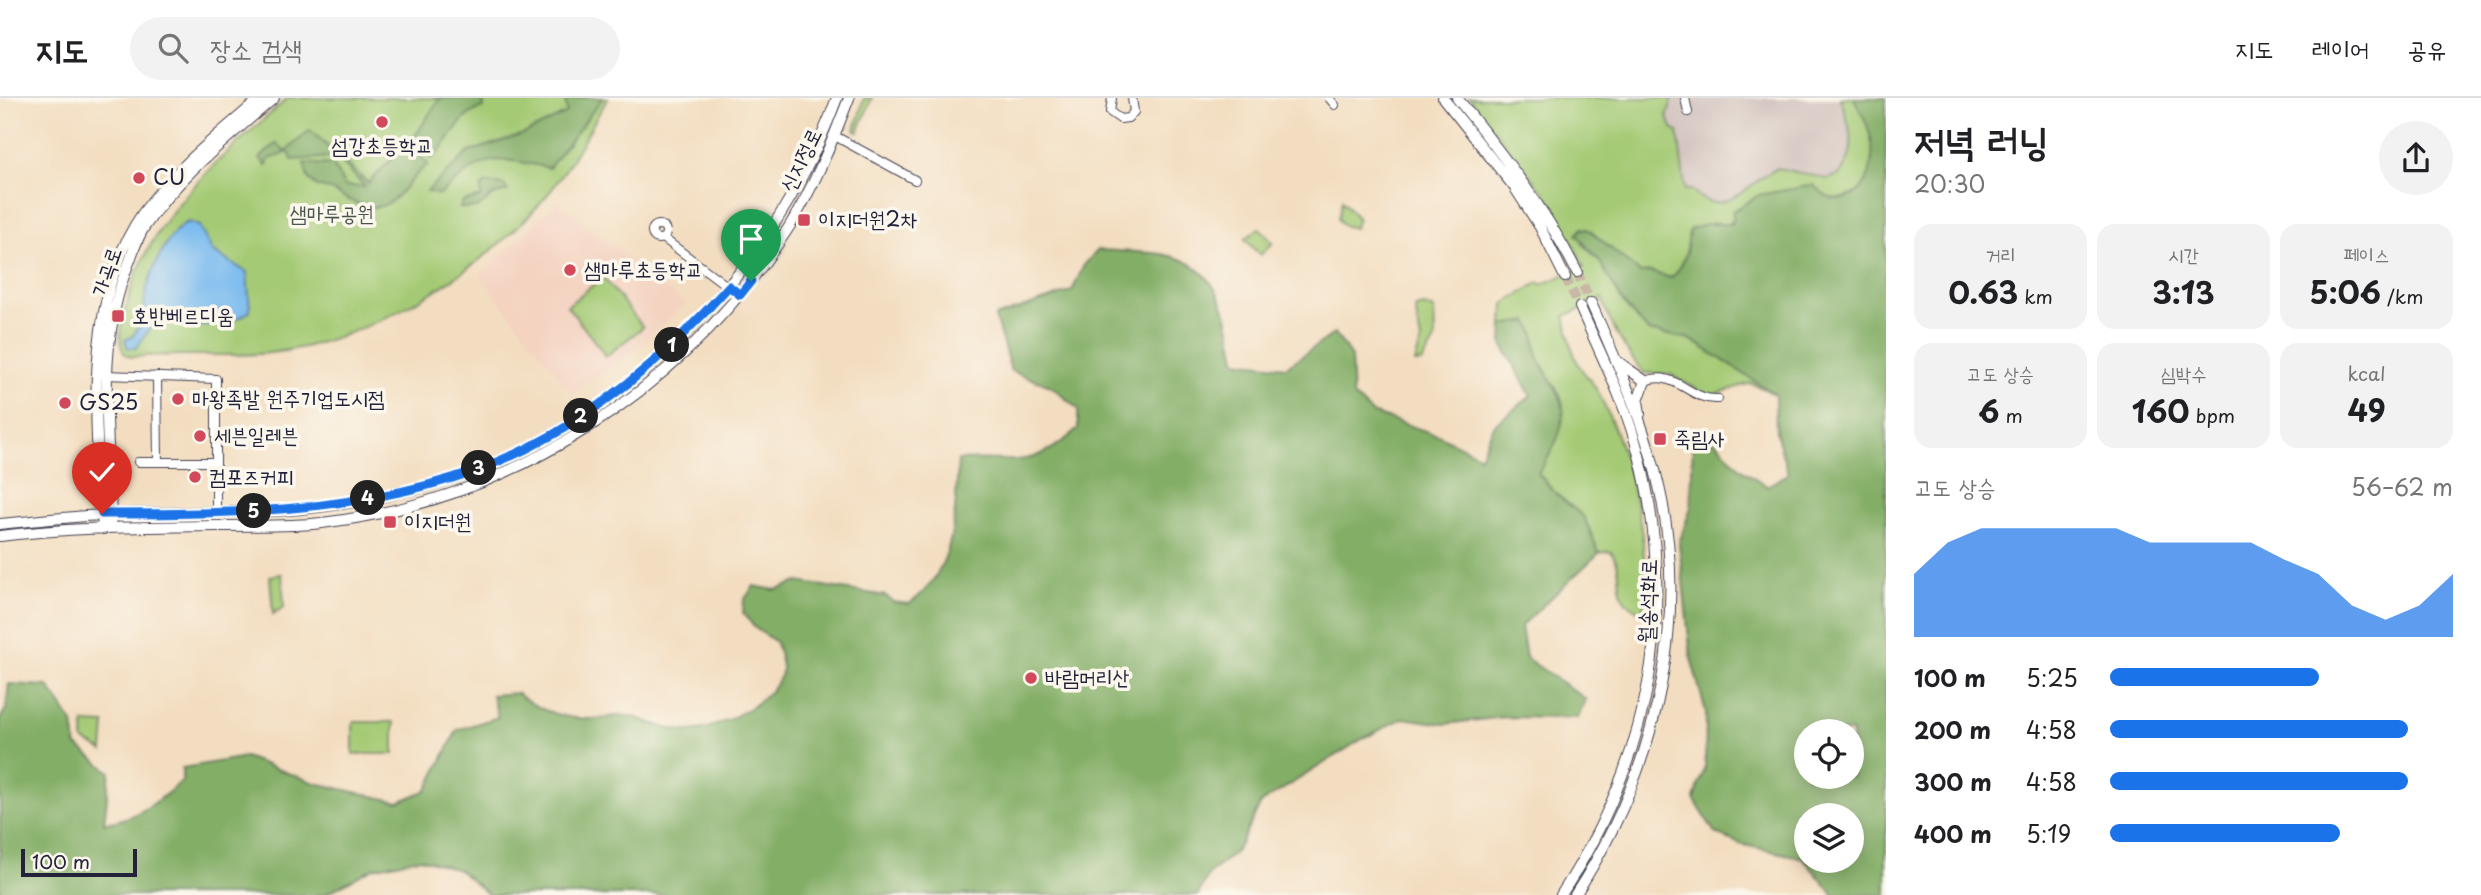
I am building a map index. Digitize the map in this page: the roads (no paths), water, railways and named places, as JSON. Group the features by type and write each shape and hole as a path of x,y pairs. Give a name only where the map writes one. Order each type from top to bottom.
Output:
{"street":[{"name":"가곡로","path":"107,528 101,375 105,309 129,235 156,196 191,159 261,98"},
{"name":"가곡로","path":"101,375 116,301 143,229 194,169 274,98"},
{"name":"신지정로","path":"0,524 106,514 300,509 386,494 471,471 527,448 628,383 684,334 729,286 783,212 837,98"},
{"name":"신지정로","path":"0,536 107,528 321,523 374,514 477,483 548,451 614,413 663,373 740,295 790,225 835,136 849,98"},
{"path":"1112,98 1110,111 1120,119 1128,118 1134,112 1132,98"},
{"path":"1443,98 1515,188 1540,227 1565,277"},
{"path":"1457,98 1528,188 1556,230 1577,272"},
{"path":"1685,98 1688,112"},
{"path":"823,130 915,180"},
{"path":"663,238 740,295"},
{"name":"월송석화로","path":"1561,895 1597,836 1620,784 1640,722 1654,645 1657,550 1639,453 1622,391 1615,359 1585,305 1622,391 1642,430 1651,454 1666,528 1671,590 1669,637 1655,719 1640,768 1603,852 1575,895"},
{"path":"1615,359 1645,381"},
{"path":"101,375 216,379 216,512"},
{"path":"158,376 158,462"},
{"path":"1622,391 1655,377 1666,377 1708,400 1718,399"},
{"path":"1642,430 1638,401 1645,381"},
{"path":"138,462 216,462"}],"water":[{"path":"189,222 199,226 213,252 247,272 250,311 241,317 197,327 176,322 160,325 154,323 136,348 128,348 125,340 133,336 146,316 146,294 156,263 172,236"}],"tunnel":[{"path":"1577,272 1591,303"},
{"path":"1565,277 1580,307"}],"place":[{"name":"섬강초등학교","path":"382,122"},
{"name":"CU","path":"139,178"},
{"name":"이지더원2차","path":"804,220"},
{"name":"샘마루초등학교","path":"570,270"},
{"name":"호반베르디움","path":"118,316"},
{"name":"마왕족발 원주기업도시점","path":"178,399"},
{"name":"GS25","path":"65,403"},
{"name":"세븐일레븐","path":"200,436"},
{"name":"죽림사","path":"1660,439"},
{"name":"컴포즈커피","path":"195,477"},
{"name":"이지더원","path":"390,522"},
{"name":"바람머리산","path":"1031,678"}],"park label":[{"name":"샘마루공원","path":"332,214"}]}
